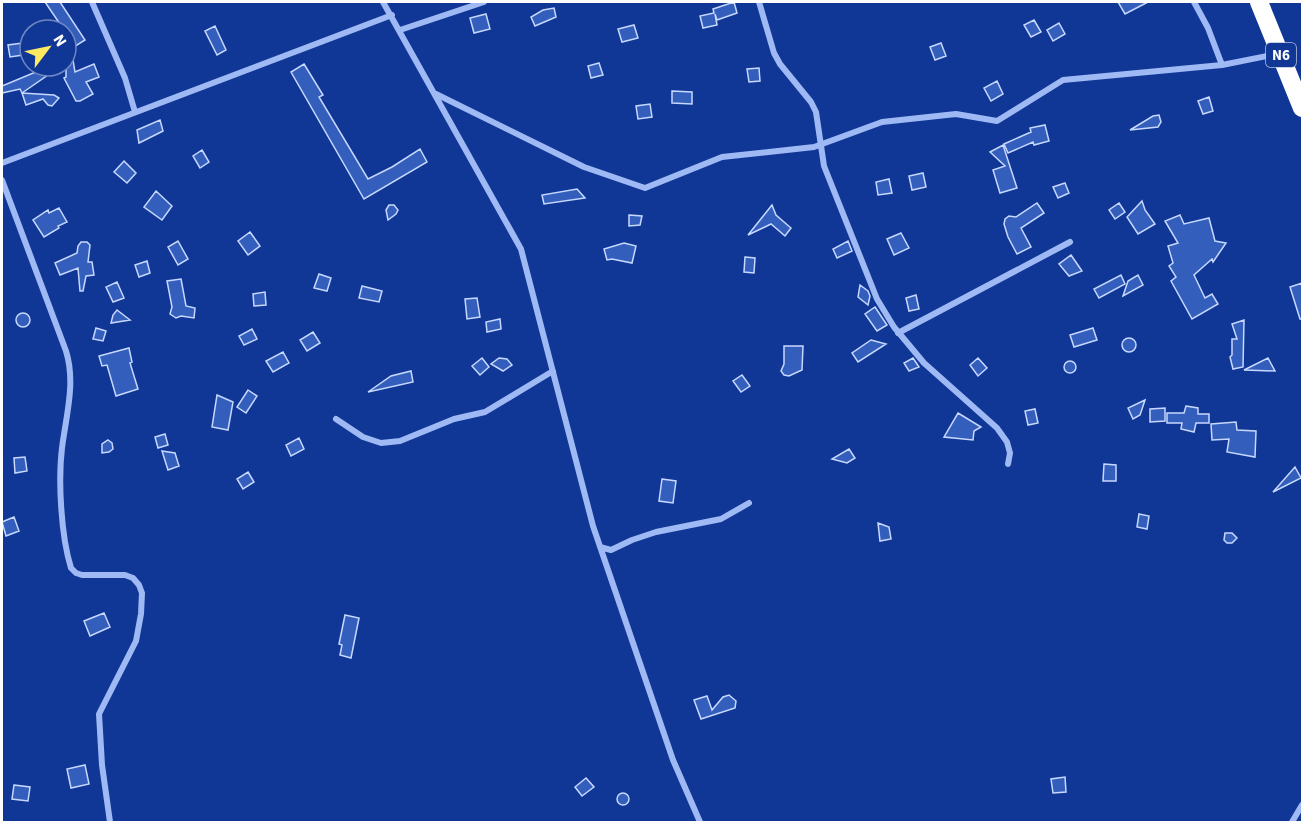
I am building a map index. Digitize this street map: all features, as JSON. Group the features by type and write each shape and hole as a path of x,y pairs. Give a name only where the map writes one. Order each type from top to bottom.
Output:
{"highway":[{"name":"N6","path":"1259,2 1302,108"}],"street":[{"path":"92,2 124,78 135,112"},
{"path":"383,2 521,249 600,547 673,760 700,822"},
{"path":"400,30 469,4 484,2"},
{"path":"759,2 774,53 816,112 824,166 831,188 877,298 898,333 924,363 997,428 1007,442 1010,453 1008,464"},
{"path":"1194,2 1208,28 1222,65"},
{"path":"2,163 392,15"},
{"path":"436,94 584,167 645,188 722,157 814,147 882,122 956,114 997,121 1063,80 1222,65 1281,54"},
{"path":"2,180 66,351 72,373 62,452 62,510 69,561 76,573 125,575 133,578 142,593 136,641 99,714 102,765 110,822"},
{"path":"898,333 1070,242"},
{"path":"336,419 363,437 381,443 400,441 454,419 485,412 553,371"},
{"path":"600,547 611,550 656,531 722,519 749,503"},
{"path":"1292,822 1302,805"}],"building":[{"path":"45,2 60,2 71,18 56,18"},
{"path":"734,2 737,13 717,20 715,14 717,25 703,28 700,16 714,13 713,9"},
{"path":"1118,2 1148,2 1125,14"},
{"path":"554,8 556,17 535,26 531,17 543,10"},
{"path":"486,14 490,29 474,33 470,18"},
{"path":"1034,20 1041,32 1031,37 1024,25"},
{"path":"1059,23 1065,34 1053,41 1047,30"},
{"path":"634,25 638,38 622,42 618,29"},
{"path":"215,26 226,50 217,55 205,31"},
{"path":"78,29 85,40 78,44"},
{"path":"941,43 946,56 935,60 930,47"},
{"path":"18,44 18,56 10,57 8,45"},
{"path":"599,63 603,75 591,78 588,66"},
{"path":"94,64 99,77 86,82 93,94 76,101 64,78 78,78 78,71"},
{"path":"304,64 323,95 319,97 368,179 420,149 427,162 364,199 291,72"},
{"path":"759,68 760,81 749,82 747,69"},
{"path":"21,78 44,78 22,93 20,89 2,93 2,86"},
{"path":"997,81 1003,94 991,101 984,88"},
{"path":"672,91 692,92 692,104 672,103"},
{"path":"22,93 54,95 59,98 52,106 43,99 26,105"},
{"path":"1209,97 1213,111 1203,114 1198,101"},
{"path":"650,104 652,117 638,119 636,106"},
{"path":"1159,115 1161,122 1158,127 1130,130 1153,116"},
{"path":"160,120 163,131 139,143 137,130"},
{"path":"1045,125 1049,141 1034,145 1033,142 1008,153 1004,144 1031,132 1030,128"},
{"path":"1003,145 1017,188 1000,193 993,170 1005,166 990,152"},
{"path":"202,150 209,162 200,168 193,156"},
{"path":"124,161 136,173 127,183 114,172"},
{"path":"923,173 926,187 912,190 909,176"},
{"path":"889,179 892,193 878,195 876,182"},
{"path":"1065,183 1069,193 1058,198 1053,187"},
{"path":"577,189 585,198 544,204 542,195"},
{"path":"156,191 172,206 162,220 144,207"},
{"path":"1142,201 1145,210 1155,224 1138,234 1127,217"},
{"path":"1037,203 1044,213 1021,228 1031,247 1017,254 1008,237 1004,224 1005,219 1009,216 1016,217"},
{"path":"1119,203 1125,212 1115,219 1109,210"},
{"path":"389,205 394,205 398,210 388,220 386,210"},
{"path":"772,205 776,215 791,228 785,236 771,224 748,235"},
{"path":"59,208 67,222 44,237 33,220 48,210 49,213"},
{"path":"629,215 642,216 640,225 629,226"},
{"path":"1180,215 1184,224 1209,218 1215,241 1226,243 1213,262 1212,259 1194,275 1205,298 1212,294 1218,304 1192,319 1171,281 1176,277 1169,266 1173,263 1168,246 1178,243 1165,221"},
{"path":"250,232 260,246 248,255 238,241"},
{"path":"901,233 909,248 894,255 887,239"},
{"path":"178,241 188,259 178,265 168,247"},
{"path":"848,241 852,251 837,258 833,249"},
{"path":"81,242 87,242 90,245 88,262 92,262 94,275 86,276 83,291 80,291 78,268 60,275 55,263 77,253"},
{"path":"624,243 636,246 632,263 607,260 604,249"},
{"path":"1071,255 1082,271 1069,276 1059,264"},
{"path":"745,257 755,258 754,273 744,272"},
{"path":"147,261 150,273 139,277 135,265"},
{"path":"319,274 331,278 327,291 314,288"},
{"path":"1121,275 1125,284 1099,298 1094,289"},
{"path":"1138,275 1143,285 1123,296 1128,281"},
{"path":"181,279 186,306 195,308 194,318 181,316 176,318 170,314 172,307 167,281"},
{"path":"117,282 124,298 113,302 106,287"},
{"path":"1302,283 1302,319 1300,319 1290,287"},
{"path":"860,285 868,291 870,296 868,305 858,297"},
{"path":"362,286 382,291 379,302 359,298"},
{"path":"265,292 266,305 254,306 253,294"},
{"path":"916,295 919,309 909,311 906,298"},
{"path":"477,298 480,317 467,319 465,299"},
{"path":"875,307 887,325 877,331 865,314"},
{"path":"117,310 130,320 111,323"},
{"path":"23,313 28,315 30,320 28,325 23,327 18,325 16,320 18,315"},
{"path":"500,319 501,329 487,332 486,322"},
{"path":"1244,320 1243,367 1233,369 1230,357 1232,339 1237,339 1232,324"},
{"path":"96,328 106,331 103,341 93,339"},
{"path":"1093,328 1097,340 1074,347 1070,335"},
{"path":"252,329 257,339 244,345 239,336"},
{"path":"313,332 320,343 307,351 300,340"},
{"path":"1129,338 1134,340 1136,345 1134,350 1129,352 1124,350 1122,345 1124,340"},
{"path":"871,340 886,344 858,362 852,353"},
{"path":"784,346 803,346 802,370 789,376 784,375 781,371 784,364"},
{"path":"129,348 132,362 130,363 138,389 116,396 107,365 102,366 99,356"},
{"path":"283,352 289,363 273,372 266,361"},
{"path":"482,358 489,367 480,375 472,366"},
{"path":"499,358 507,359 512,365 503,371 491,364"},
{"path":"913,358 919,367 909,371 904,363"},
{"path":"978,358 987,368 978,376 970,365"},
{"path":"1268,358 1275,371 1244,370"},
{"path":"1070,361 1076,367 1070,373 1064,367"},
{"path":"411,371 413,382 368,392 391,376"},
{"path":"742,375 750,386 741,392 733,381"},
{"path":"248,390 257,396 246,413 237,407"},
{"path":"217,395 233,402 228,430 212,427"},
{"path":"1145,400 1140,415 1133,419 1128,408"},
{"path":"1186,406 1198,408 1198,414 1209,414 1209,423 1196,423 1194,432 1181,429 1182,423 1167,423 1167,413 1184,413"},
{"path":"1165,408 1165,421 1150,422 1150,409"},
{"path":"1035,409 1038,423 1028,425 1025,411"},
{"path":"958,413 981,427 974,431 973,440 944,437"},
{"path":"1236,422 1237,430 1256,431 1255,457 1227,452 1229,439 1212,440 1211,424"},
{"path":"165,434 168,445 158,448 155,437"},
{"path":"299,438 304,449 291,456 286,445"},
{"path":"108,440 112,443 113,449 102,453 102,444"},
{"path":"849,449 855,458 847,463 832,459"},
{"path":"162,451 175,453 179,466 168,470"},
{"path":"25,457 27,471 15,473 14,458"},
{"path":"1104,464 1116,465 1116,481 1103,481"},
{"path":"1295,467 1301,478 1273,492"},
{"path":"248,472 254,482 243,489 237,479"},
{"path":"662,479 676,481 673,503 659,501"},
{"path":"1139,514 1149,516 1147,529 1137,527"},
{"path":"14,517 19,531 6,536 2,522"},
{"path":"878,523 889,527 891,539 880,541"},
{"path":"1225,533 1232,533 1237,538 1232,543 1227,543 1224,540"},
{"path":"104,613 110,627 90,636 84,621"},
{"path":"345,615 359,618 351,658 340,655 342,645 339,644"},
{"path":"729,695 736,701 735,708 701,719 694,700 707,696 712,710 723,697"},
{"path":"85,765 89,784 71,788 67,769"},
{"path":"1065,777 1066,792 1053,793 1051,779"},
{"path":"586,778 594,787 582,796 575,787"},
{"path":"14,785 30,787 28,801 12,799"},
{"path":"625,793 628,794 628,804 621,805 618,804 617,797 618,794"}]}
